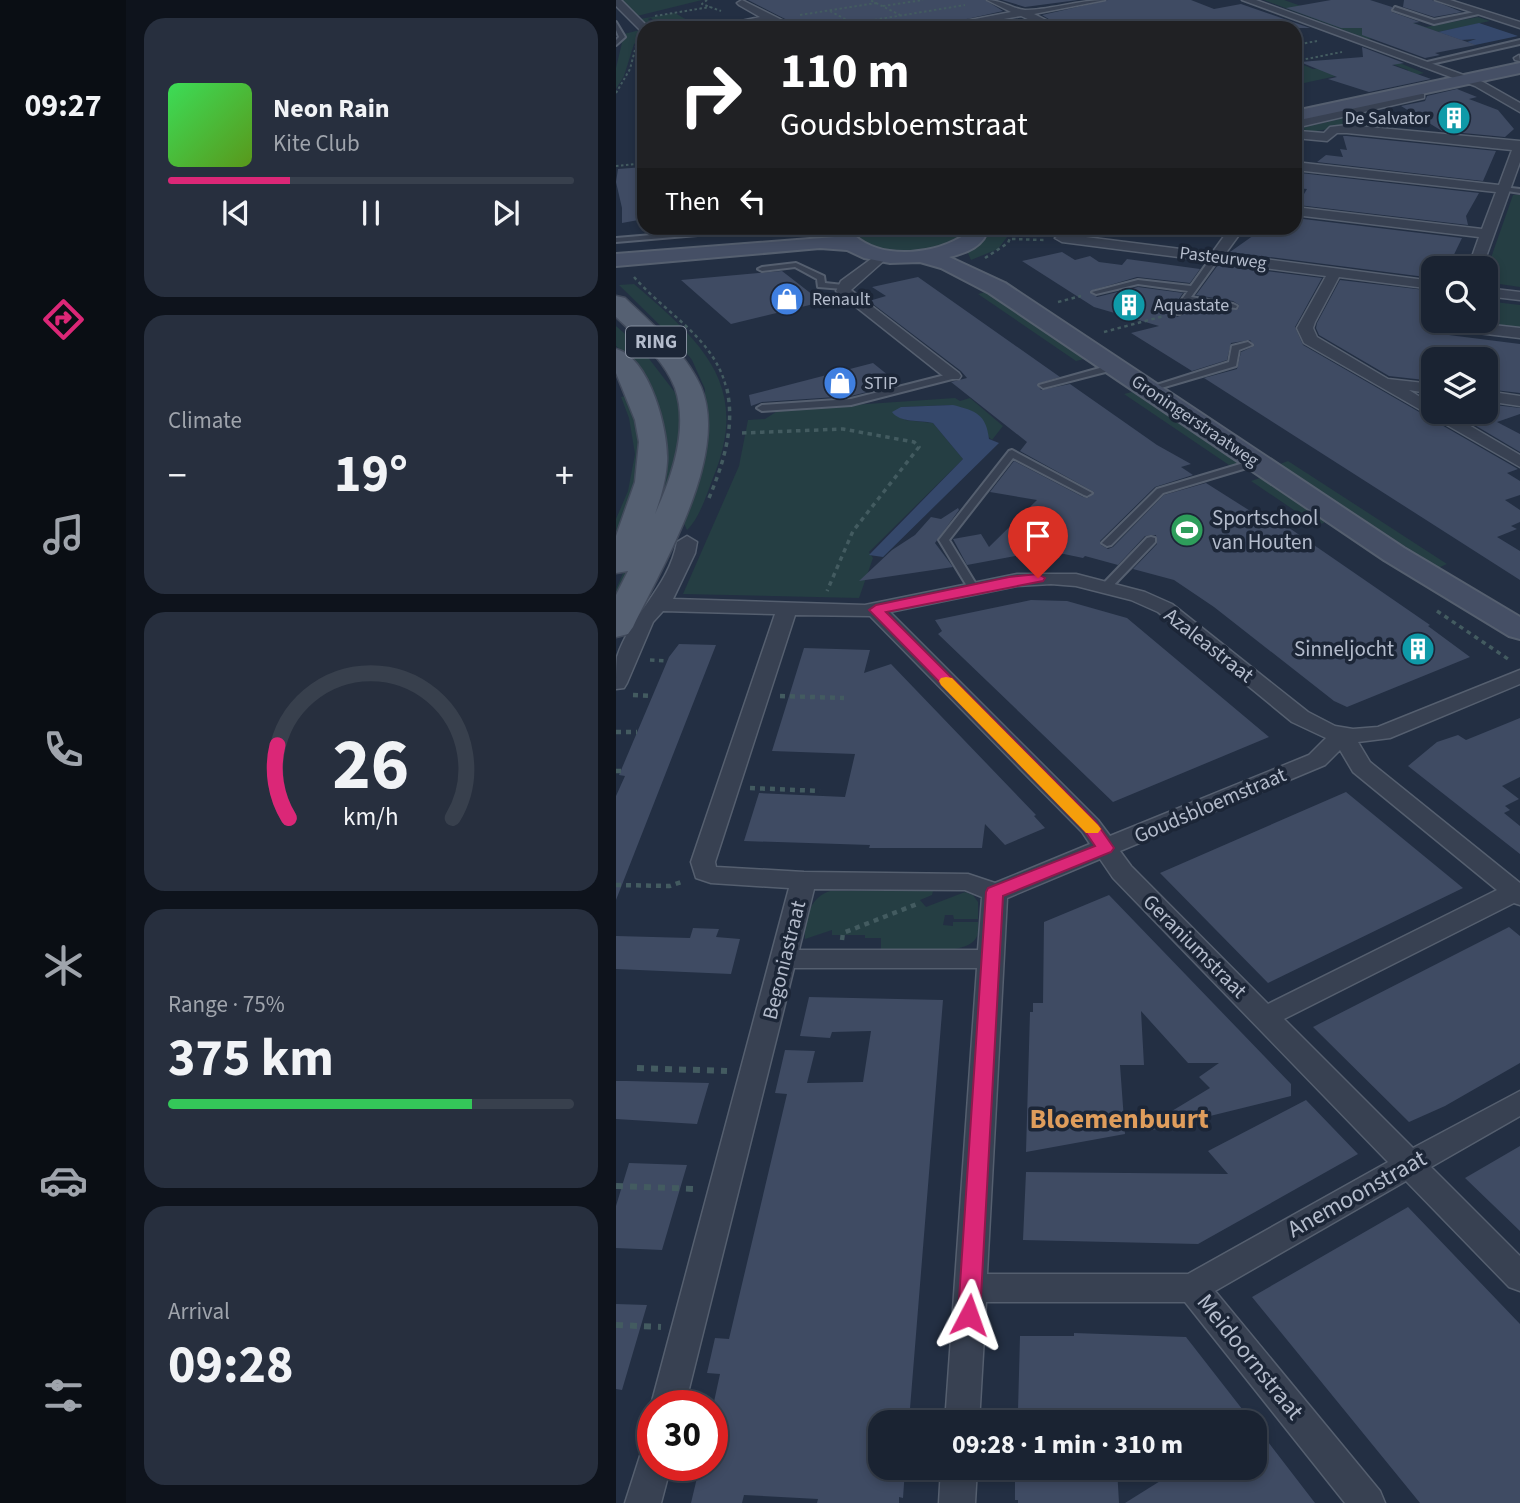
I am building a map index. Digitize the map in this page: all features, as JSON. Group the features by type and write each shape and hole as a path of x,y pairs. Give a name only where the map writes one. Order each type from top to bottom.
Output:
{"main road":[{"path":"1302,114 1420,90 1519,60"},
{"path":"1401,85 1420,90"},
{"path":"616,252 783,235"},
{"path":"616,260 820,242 849,236 881,255 919,256 947,252 963,246 976,235"},
{"name":"Groningerstraatweg","path":"963,246 963,257 997,288"},
{"name":"Groningerstraatweg","path":"919,256 948,263 997,288 1394,554 1520,630"},
{"name":"RING","path":"616,303 675,364 693,401 693,447 684,481 616,626"},
{"name":"RING","path":"616,357 635,379 627,389 652,426 653,470 643,508 616,572"},
{"path":"670,513 687,542"},
{"name":"Groningerstraatweg","path":"1394,554 1478,619 1520,647"}],"street":[{"path":"740,1 759,0"},
{"path":"992,0 1040,21"},
{"path":"975,21 1100,0"},
{"path":"1247,0 1462,78 1504,96 1520,108"},
{"path":"1440,0 1520,25"},
{"path":"616,1 637,22"},
{"path":"740,1 777,21"},
{"path":"754,21 772,18"},
{"path":"1302,25 1311,23"},
{"path":"1302,106 1401,85"},
{"path":"1302,132 1420,90"},
{"path":"1479,256 1520,146 1347,129 1334,130 1313,155 1503,189"},
{"path":"1302,212 1486,234"},
{"path":"1216,257 1232,235"},
{"name":"Pasteurweg","path":"1062,238 1421,283"},
{"path":"881,255 844,287 847,295 953,376"},
{"path":"1335,272 1307,322 1307,334 1317,345 1520,462"},
{"path":"1498,293 1520,296"},
{"path":"1498,330 1520,334"},
{"path":"1380,381 1421,387"},
{"path":"1498,398 1520,401"},
{"path":"624,689 644,620 659,605 685,553 687,542"},
{"name":"Azaleastraat","path":"659,605 876,610 1038,578 1076,580 1148,600 1165,608 1300,717 1320,729 1342,735"},
{"path":"705,872 703,862 787,609"},
{"name":"Geraniumstraat","path":"876,610 1090,826 1122,872 1520,1277"},
{"path":"1342,735 1365,736 1382,733 1520,676"},
{"path":"1265,1017 1518,894 1362,767 1342,735"},
{"name":"Goudsbloemstraat","path":"804,880 981,887 1105,848 1317,760 1342,735"},
{"name":"Begoniastraat","path":"672,1390 804,880 720,876 705,872"},
{"path":"963,1410 991,960 981,887"},
{"path":"785,959 991,960"},
{"name":"Anemoonstraat","path":"1193,1287 1520,1102"},
{"name":"Meidoornstraat","path":"971,1288 1193,1287 1367,1503"},
{"path":"957,1503 958,1480"},
{"path":"643,1503 649,1481"}],"lane":[{"path":"1395,9 1434,22 1480,13"},
{"path":"616,24 622,37 616,43"},
{"path":"1422,64 1519,60"},
{"path":"1503,189 1520,191"},
{"path":"616,240 675,235"},
{"path":"1177,312 1216,257"},
{"path":"762,269 796,265 821,278 821,285 844,287"},
{"path":"1096,292 1138,282 1193,289"},
{"path":"1186,299 1233,306"},
{"path":"1148,389 1233,364 1235,348 1248,345"},
{"path":"1043,385 1114,367"},
{"path":"762,408 851,402 953,376"},
{"path":"974,589 944,540 1012,453 1087,493"},
{"path":"1107,543 1160,491 1257,462"},
{"path":"1106,587 1151,540"}],"path":[{"path":"870,0 902,15"},
{"path":"883,6 923,0"},
{"path":"867,21 992,0"},
{"path":"772,18 876,3"},
{"path":"634,19 709,7"},
{"path":"830,10 851,21"},
{"path":"616,93 627,75 637,46"},
{"path":"1302,60 1373,46"},
{"path":"616,166 637,164"},
{"path":"1012,239 1062,238"},
{"path":"1104,332 1177,312"},
{"path":"741,433 854,430 914,442 919,447 916,456 867,509 840,552 825,599"},
{"path":"840,552 850,552"},
{"path":"646,660 667,661"},
{"path":"624,689 653,696"},
{"path":"758,696 844,698"},
{"path":"616,732 637,732"},
{"path":"728,788 820,791"},
{"path":"616,884 670,886 705,872"},
{"path":"842,942 843,933 955,891 981,887"},
{"path":"637,1068 755,1073"},
{"path":"616,1186 725,1191"},
{"path":"616,1325 688,1329"}],"green space":[{"path":"622,0 702,0 637,16"},
{"path":"1264,0 1284,0 1361,27 1371,9 1426,27 1478,17 1490,21 1438,32 1427,28 1368,39"},
{"path":"675,13 689,21 654,21 651,18 648,19 650,21 642,21 640,19"},
{"path":"637,31 637,42 634,44 624,76 616,89 616,68 624,34"},
{"path":"1390,59 1424,73 1408,77 1408,70 1392,64 1302,83 1302,64 1313,69"},
{"path":"1367,113 1382,123 1381,131 1339,127 1311,132 1302,128"},
{"path":"1513,195 1520,195 1520,287 1498,284 1498,256 1492,256"},
{"path":"854,235 967,235 951,247 899,254 862,246"},
{"path":"979,235 1009,235 998,249 971,260 967,251"},
{"path":"634,284 680,325 698,346 713,367 723,390 726,416 724,445 702,506 687,530 680,515 703,428 705,389 692,360 681,346 619,285"},
{"path":"985,292 1084,359 1076,361 978,294"},
{"path":"1498,302 1520,305 1520,328 1498,324"},
{"path":"616,326 640,347 680,399 682,461 616,598 616,589 646,522 633,362 616,346"},
{"path":"1132,392 1237,464 1229,465 1124,394"},
{"path":"626,396 647,443 616,553 616,519 628,491 635,454 629,418 621,397"},
{"path":"955,398 960,401 970,398 1003,426 992,440 953,405 901,407 905,420 933,423 963,459 869,552 873,558 859,598 683,594 739,466 748,420 765,419 779,410"},
{"path":"1288,461 1447,564 1438,568 1280,464"},
{"path":"1260,478 1324,523 1316,525 1251,481"},
{"path":"830,891 933,891 932,895 920,900 926,907 965,892 973,895 978,902 978,919 954,919 953,915 945,915 943,925 953,926 953,922 978,922 978,935 970,944 960,948 932,951 881,950 881,938 832,935 832,930 805,939 806,924 813,904"}],"water":[{"path":"1479,23 1518,36 1475,45 1467,42 1476,39 1461,40 1438,32"},
{"path":"953,405 978,415 985,424 989,439 999,443 883,557 869,555 963,459 933,423 905,420 892,412 901,407"}],"building":[{"path":"748,0 985,0 1003,11 958,21 789,21"},
{"path":"1002,0 1078,0 1025,7"},
{"path":"1108,0 1191,0 1214,9 1241,4 1290,21 1052,21 1042,15"},
{"path":"1331,0 1370,0 1392,7 1392,12 1420,22 1413,23 1476,45 1435,53 1440,55 1425,58 1362,35 1362,28 1341,28 1286,8"},
{"path":"1404,0 1432,0 1462,12 1434,17 1403,7"},
{"path":"1362,47 1404,63 1392,65 1431,79 1369,92 1328,79 1337,77 1302,63 1363,57"},
{"path":"1457,89 1477,97 1469,99 1498,110 1514,129 1505,137 1442,131 1401,106 1425,101 1427,96"},
{"path":"1343,136 1496,151 1483,181 1317,162 1326,155 1343,157 1340,149 1347,150"},
{"path":"637,168 637,220 622,223 622,208 616,182 618,169"},
{"path":"1302,173 1479,193 1466,216 1468,225 1302,205 1302,197 1307,189 1302,189"},
{"path":"1302,219 1462,238 1453,256 1421,256 1421,276 1230,252 1254,235 1302,235"},
{"path":"1062,252 1075,260 1090,256 1099,262 1122,265 1127,259 1200,269 1190,283 1137,277 1090,291 1097,297 1138,287 1183,293 1171,310 1177,317 1182,315 1189,305 1238,309 1239,305 1233,301 1196,295 1218,265 1322,278 1295,327 1303,345 1421,413 1421,424 1440,424 1518,469 1507,473 1520,481 1520,495 1505,500 1520,510 1520,522 1511,526 1517,529 1497,537 1520,551 1520,580 1204,378 1237,369 1241,352 1254,346 1250,340 1231,343 1227,360 1192,371 1131,333 1159,326 1094,307 1022,261"},
{"path":"782,271 822,302 731,324 681,280"},
{"path":"918,277 1060,377 1037,384 1041,390 1070,384 1157,445 1191,464 1181,467 1193,475 1155,487 1100,541 1101,545 1108,549 1113,547 1164,495 1206,483 1255,514 1266,512 1430,625 1428,626 1470,657 1347,707 1334,701 1214,607 1174,580 1133,569 1157,544 1156,535 1145,536 1118,565 1085,556 1083,558 1064,554 1031,553 967,565 953,539 981,534 989,547 1037,500 990,492 1014,461 1083,497 1088,498 1094,492 1020,451 1027,442 951,382 967,378 961,371 869,301 886,296 872,287"},
{"path":"1340,280 1421,290 1421,333 1520,344 1520,393 1498,390 1498,347 1421,347 1421,380 1389,376 1319,335 1317,323"},
{"path":"873,363 899,384 851,396 762,402 751,406 749,395"},
{"path":"1498,405 1520,408 1520,414 1498,422"},
{"path":"1498,423 1520,434 1520,452 1473,424"},
{"path":"958,508 935,543 953,567 859,581 892,550 915,535 931,517 941,519"},
{"path":"1031,600 1067,601 1127,618 1269,737 1113,802 938,634 942,631 935,620"},
{"path":"679,644 716,645 616,900 616,796 625,776 619,775 669,657"},
{"path":"804,648 870,650 864,673 891,664 1036,815 1034,816 1045,828 1005,845 985,824 982,848 869,848 870,845 744,841 759,793 845,797 855,754 772,751"},
{"path":"1520,718 1520,777 1502,786 1519,799 1505,806 1510,810 1504,813 1520,826 1520,854 1408,766 1437,742 1458,735 1466,740"},
{"path":"1346,792 1463,888 1268,983 1160,873"},
{"path":"1109,895 1291,1084 1291,1096 1149,1131 1147,1126 1210,1088 1199,1077 1219,1063 1188,1063 1141,1011 1144,1065 1120,1065 1125,1134 1026,1152 1030,1012 1033,1012 1033,1003 1043,1003 1044,922"},
{"path":"1509,927 1520,936 1520,1063 1445,1106 1409,1122 1313,1027"},
{"path":"693,928 719,929 716,937 740,939 731,974 616,969 616,936 690,938"},
{"path":"809,997 943,1000 910,1410 868,1410 868,1480 904,1480 903,1498 899,1497 899,1503 817,1503 818,1499 744,1495 742,1503 691,1503 696,1481 728,1481 728,1390 717,1390 720,1374 707,1373 715,1338 729,1339 787,1094 775,1093 785,1050 815,1051 807,1083 863,1082 871,1031 832,1032 830,1038 800,1036"},
{"path":"616,1081 709,1083 697,1124 616,1119"},
{"path":"1306,1100 1358,1154 1198,1244 1023,1240 1026,1172 1228,1174 1208,1151"},
{"path":"1520,1146 1520,1231 1465,1178"},
{"path":"629,1163 687,1165 662,1250 616,1248 616,1206"},
{"path":"1408,1207 1520,1324 1520,1503 1420,1503 1252,1297"},
{"path":"616,1304 647,1305 622,1390 616,1389"},
{"path":"1074,1333 1186,1337 1243,1410 1018,1410 1020,1336 1074,1336"},
{"path":"1267,1441 1315,1503 1125,1503 1162,1480 1267,1480"},
{"path":"1015,1480 1118,1480 1119,1503 1018,1503 1018,1500 1015,1500"}],"slow traffic":[{"path":"946,681 1092,829"}],"place":[{"name":"De Salvator","path":"1454,118"},
{"name":"Renault","path":"787,299"},
{"name":"Aquastate","path":"1129,305"},
{"name":"STIP","path":"840,383"},
{"name":"Sportschool van Houten","path":"1187,530"},
{"name":"Sinneljocht","path":"1418,649"}],"district":[{"name":"Bloemenbuurt","path":"1119,1119"}],"route":[{"path":"969,1315 995,892 1105,848 1090,826 876,610 1009,581 1038,578"}]}
